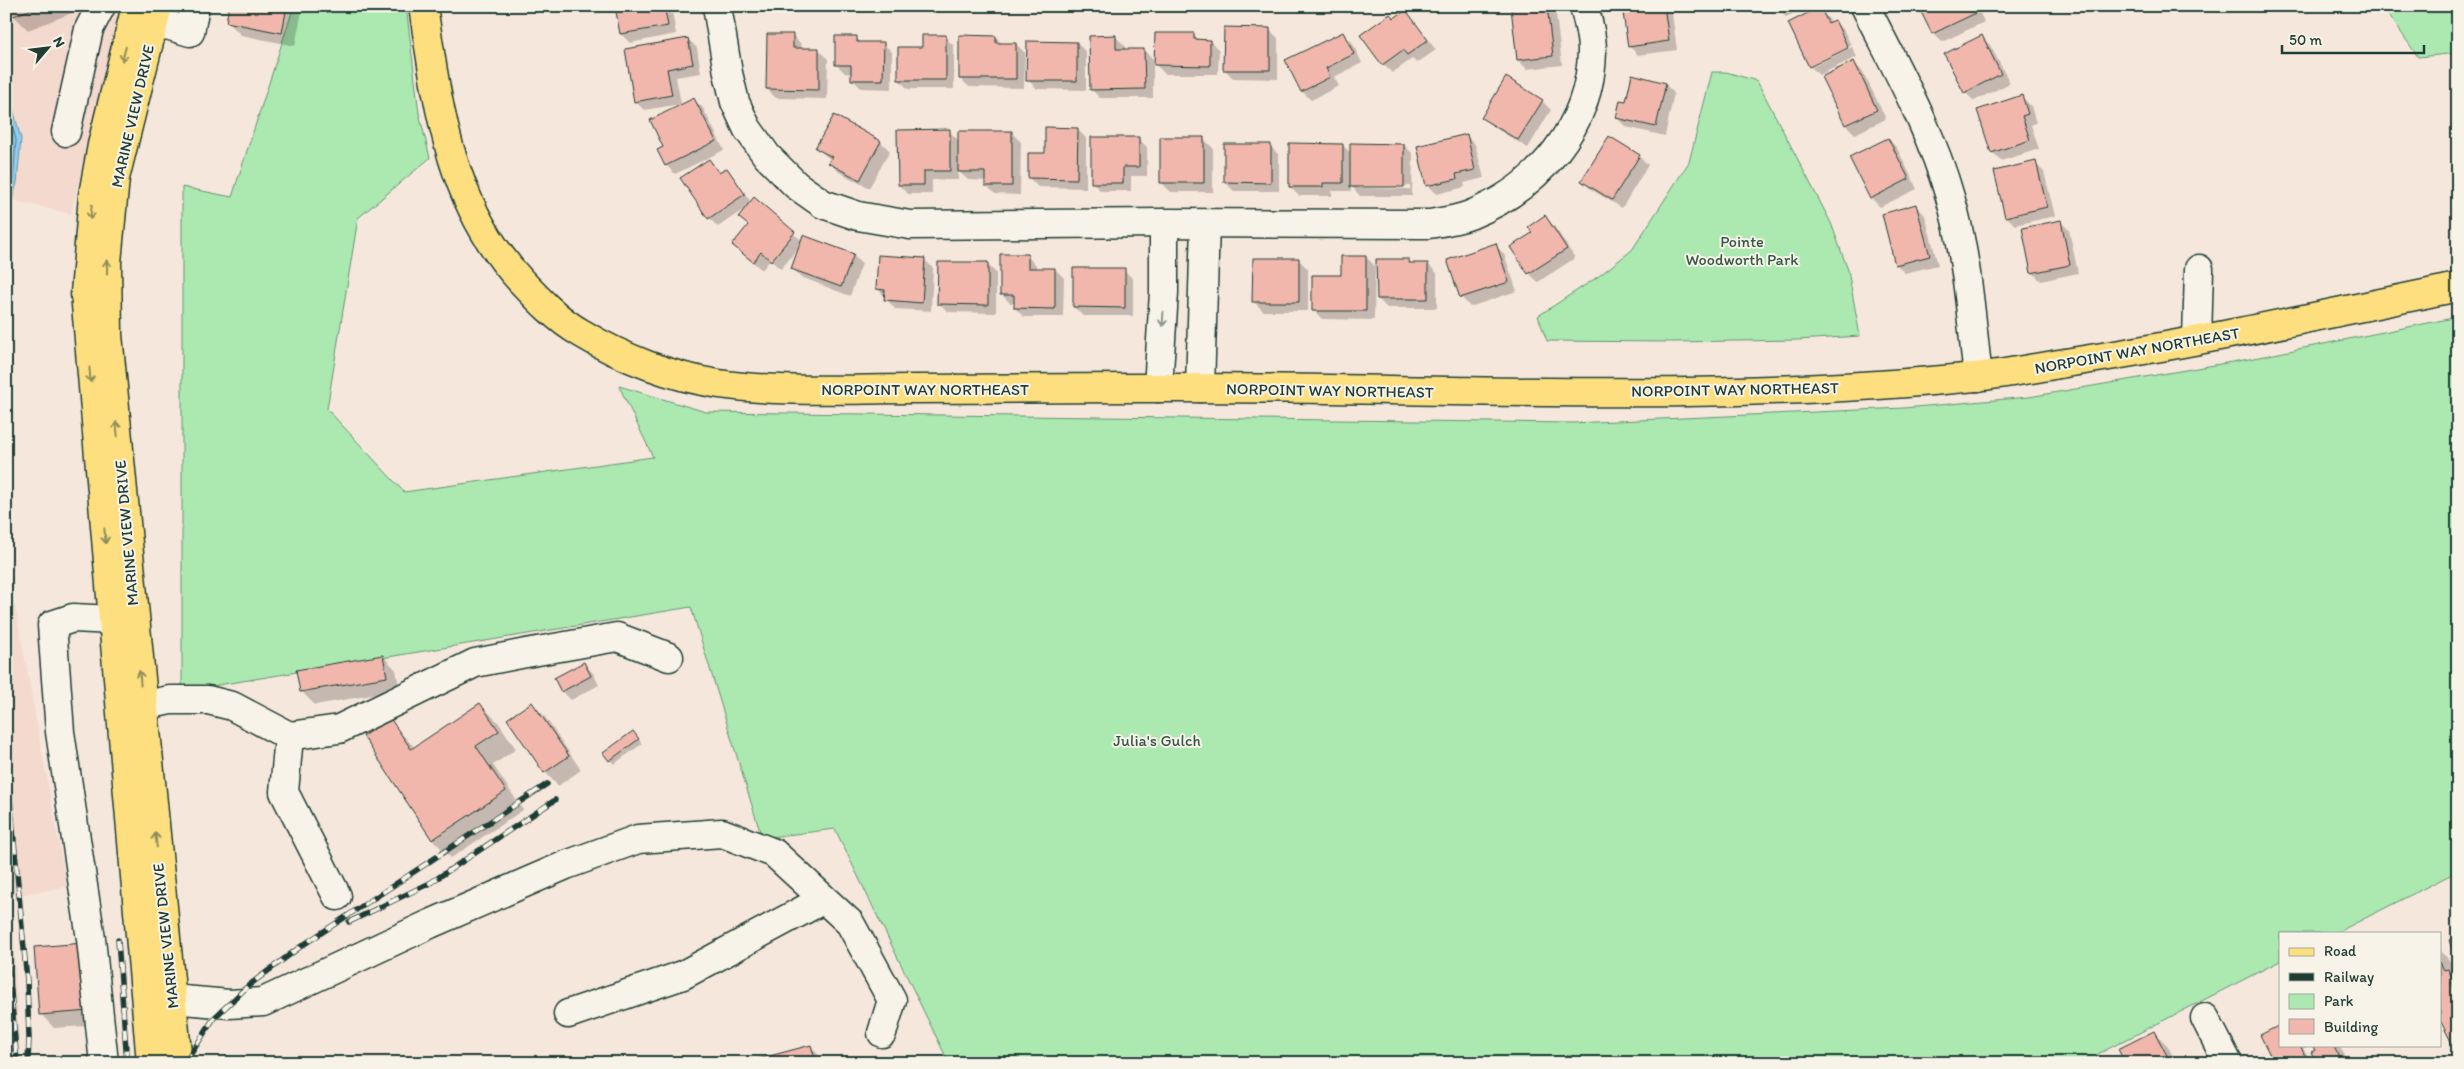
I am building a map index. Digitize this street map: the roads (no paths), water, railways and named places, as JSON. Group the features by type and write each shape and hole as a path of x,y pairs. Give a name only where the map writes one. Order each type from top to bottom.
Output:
{"main road":[{"name":"MARINE VIEW DRIVE","path":"136,6 102,145 92,195 85,293 151,1063"},
{"name":"NORPOINT WAY NORTHEAST","path":"423,6 438,109 449,151 464,194 485,234 512,271 543,305 575,330 612,351 651,366 722,384 799,390 1200,388 1515,392 1817,388 1978,376 2138,352 2458,287"},
{"name":"MARINE VIEW DRIVE","path":"155,17 115,178 107,262 108,335 142,706 178,1063"}],"street":[{"path":"66,132 89,29 101,6"},
{"path":"155,17 167,25 190,32 195,6"},
{"path":"717,6 728,73 735,102 747,128 767,156 796,185 823,204 858,216 910,225 1164,223 1429,224 1469,215 1497,202 1534,176 1566,138 1578,117 1586,92 1592,50 1584,6"},
{"path":"1865,6 1916,110 1950,197 1964,264 1978,376"},
{"path":"1158,388 1164,292 1164,223"},
{"path":"1200,388 1205,224"},
{"path":"2198,340 2199,269"},
{"path":"1164,292 1202,293"},
{"path":"104,1063 91,939 60,732 52,625 73,618 112,620"},
{"path":"142,706 170,700 208,700 232,706 289,736 339,729 475,663 484,661 617,637 669,658"},
{"path":"289,736 284,792 338,896"},
{"path":"172,999 229,1004 263,1002 430,924 566,866 638,839 722,833 774,853 850,923 892,1000 882,1033"},
{"path":"568,1014 684,974 824,899"},
{"path":"2205,1018 2228,1063"}],"water":[{"path":"6,82 21,139 17,183 6,220"}],"railway":[{"path":"6,754 27,981 28,1063"},
{"path":"185,1063 214,1018 248,986 300,947 547,784"},
{"path":"349,922 430,883 555,800"},
{"path":"6,933 17,1063"},
{"path":"118,940 127,1063"}],"park label":[{"name":"Pointe Woodworth Park","path":"1742,250"},
{"name":"Julia's Gulch","path":"1157,740"}]}
